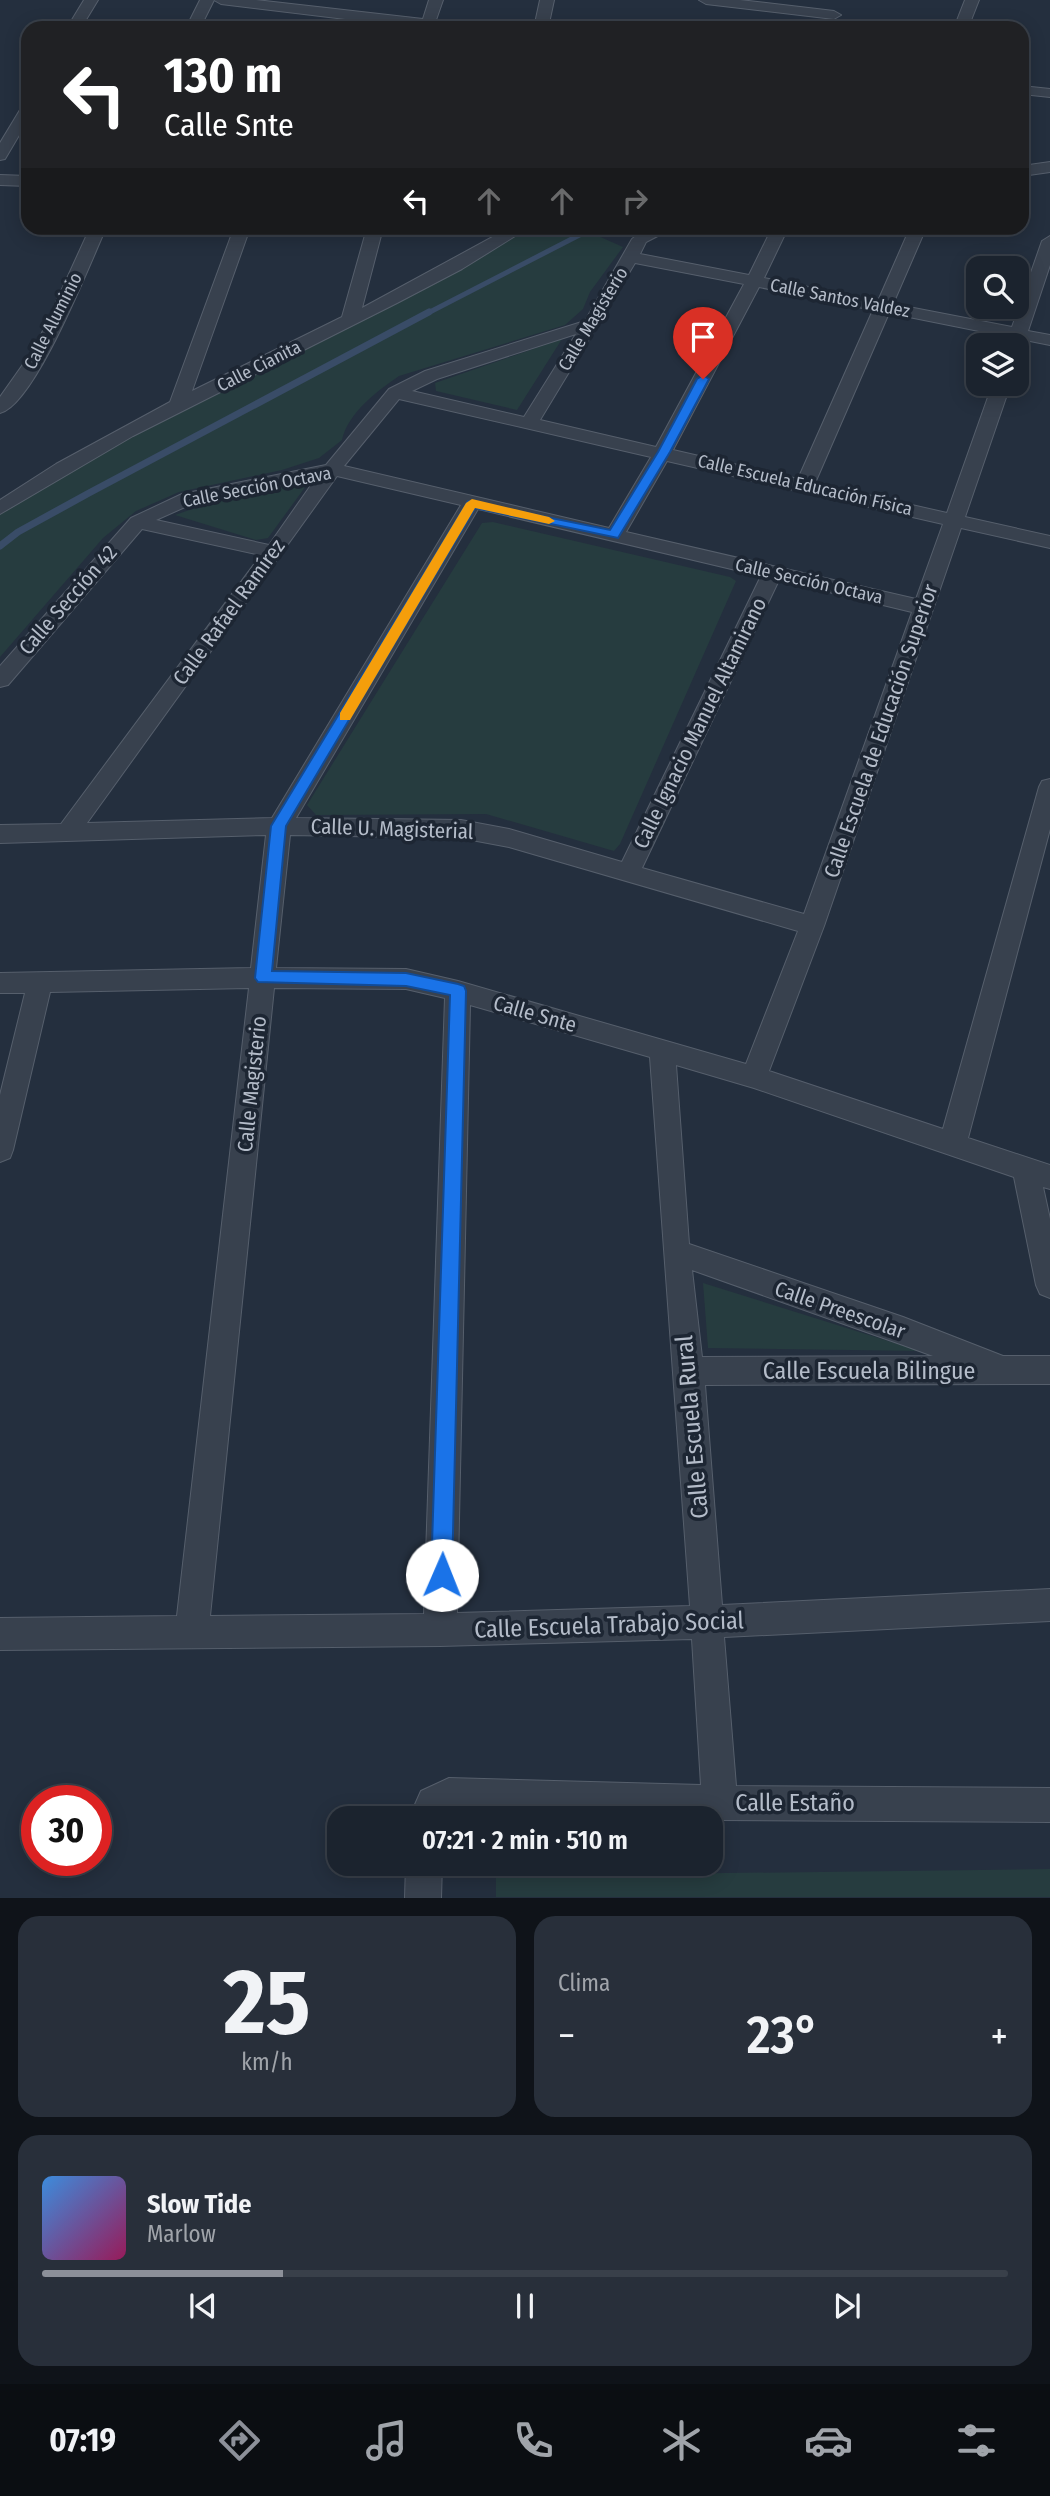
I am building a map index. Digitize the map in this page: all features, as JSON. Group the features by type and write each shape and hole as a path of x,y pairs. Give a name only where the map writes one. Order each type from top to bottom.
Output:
{"street":[{"path":"78,21 90,0"},
{"path":"196,21 206,0"},
{"path":"221,0 323,7 400,21"},
{"path":"430,21 436,0"},
{"path":"542,21 547,0"},
{"path":"706,0 834,15"},
{"path":"964,21 972,0"},
{"path":"825,21 849,3"},
{"path":"1029,90 1050,92"},
{"path":"0,156 21,120"},
{"path":"1029,170 1050,167"},
{"path":"0,180 21,181"},
{"name":"Calle Aluminio","path":"0,408 17,391 44,345 95,235"},
{"path":"177,407 240,235"},
{"path":"350,320 372,235"},
{"name":"Calle Cianita","path":"0,508 33,485 177,407 350,320 500,235"},
{"name":"Calle Magisterio","path":"530,422 592,324 640,239 646,235"},
{"path":"614,535 664,452 777,235"},
{"path":"805,485 915,235"},
{"path":"1019,333 1050,241"},
{"name":"Calle Santos Valdez","path":"631,257 885,307 989,333"},
{"path":"395,393 431,375 592,324"},
{"name":"Calle Santos Valdez","path":"1029,340 1050,340"},
{"name":"Calle Escuela Educación Física","path":"395,393 664,452 1050,542"},
{"name":"Calle Rafael Ramírez","path":"66,834 332,469 395,393"},
{"name":"Calle Escuela de Educación Superior","path":"754,1077 812,926 998,396"},
{"name":"Calle Sección Octava","path":"138,522 189,498 332,469 924,608"},
{"name":"Calle Magisterio","path":"192,1631 279,826 472,503"},
{"name":"Calle Sección Octava","path":"138,522 274,552"},
{"name":"Calle Sección 42","path":"0,680 138,522"},
{"name":"Calle Ignacio Manuel Altamirano","path":"628,873 773,573"},
{"path":"953,1143 1050,787"},
{"name":"Calle U. Magisterial","path":"0,834 279,826 474,831 509,838 812,926"},
{"name":"Calle Snte","path":"0,983 264,978 406,979 458,991 754,1077 1038,1173"},
{"path":"0,1150 40,982"},
{"path":"440,1630 458,991"},
{"name":"Calle Escuela Rural","path":"662,1051 676,1252 689,1371 720,1803"},
{"path":"1038,1173 1050,1285"},
{"name":"Calle Preescolar","path":"676,1252 903,1331 1004,1370"},
{"name":"Calle Escuela Bilingue","path":"689,1371 1050,1370"},
{"name":"Calle Escuela Trabajo Social","path":"0,1634 440,1630 706,1622 1050,1605"},
{"name":"Calle Estaño","path":"431,1806 438,1799 450,1796 720,1803 1050,1805"},
{"path":"423,1898 424,1876"}],"green space":[{"path":"514,235 596,235 623,247 590,292 583,309 565,325 399,376 364,404 350,421 342,440 319,458 282,470 179,492 136,511 103,538 0,657 0,514 99,454"},
{"path":"562,339 517,410 436,391 435,383"},
{"path":"311,479 268,538 256,540 175,515 207,504"},
{"path":"493,522 730,577 736,581 620,844 614,851 486,814 316,815 307,805 482,523"},
{"path":"703,1283 920,1351 708,1348"},
{"path":"1050,1869 1050,1897 496,1897 496,1876 723,1876 723,1873"}],"waterway":[{"path":"426,314 579,235"},
{"path":"0,546 18,532 89,493 429,312"}],"slow traffic":[{"path":"345,716 472,503 549,521"}],"route":[{"path":"442,1575 458,991 406,979 264,978 279,826 472,503 614,535 664,452 703,379"}]}
